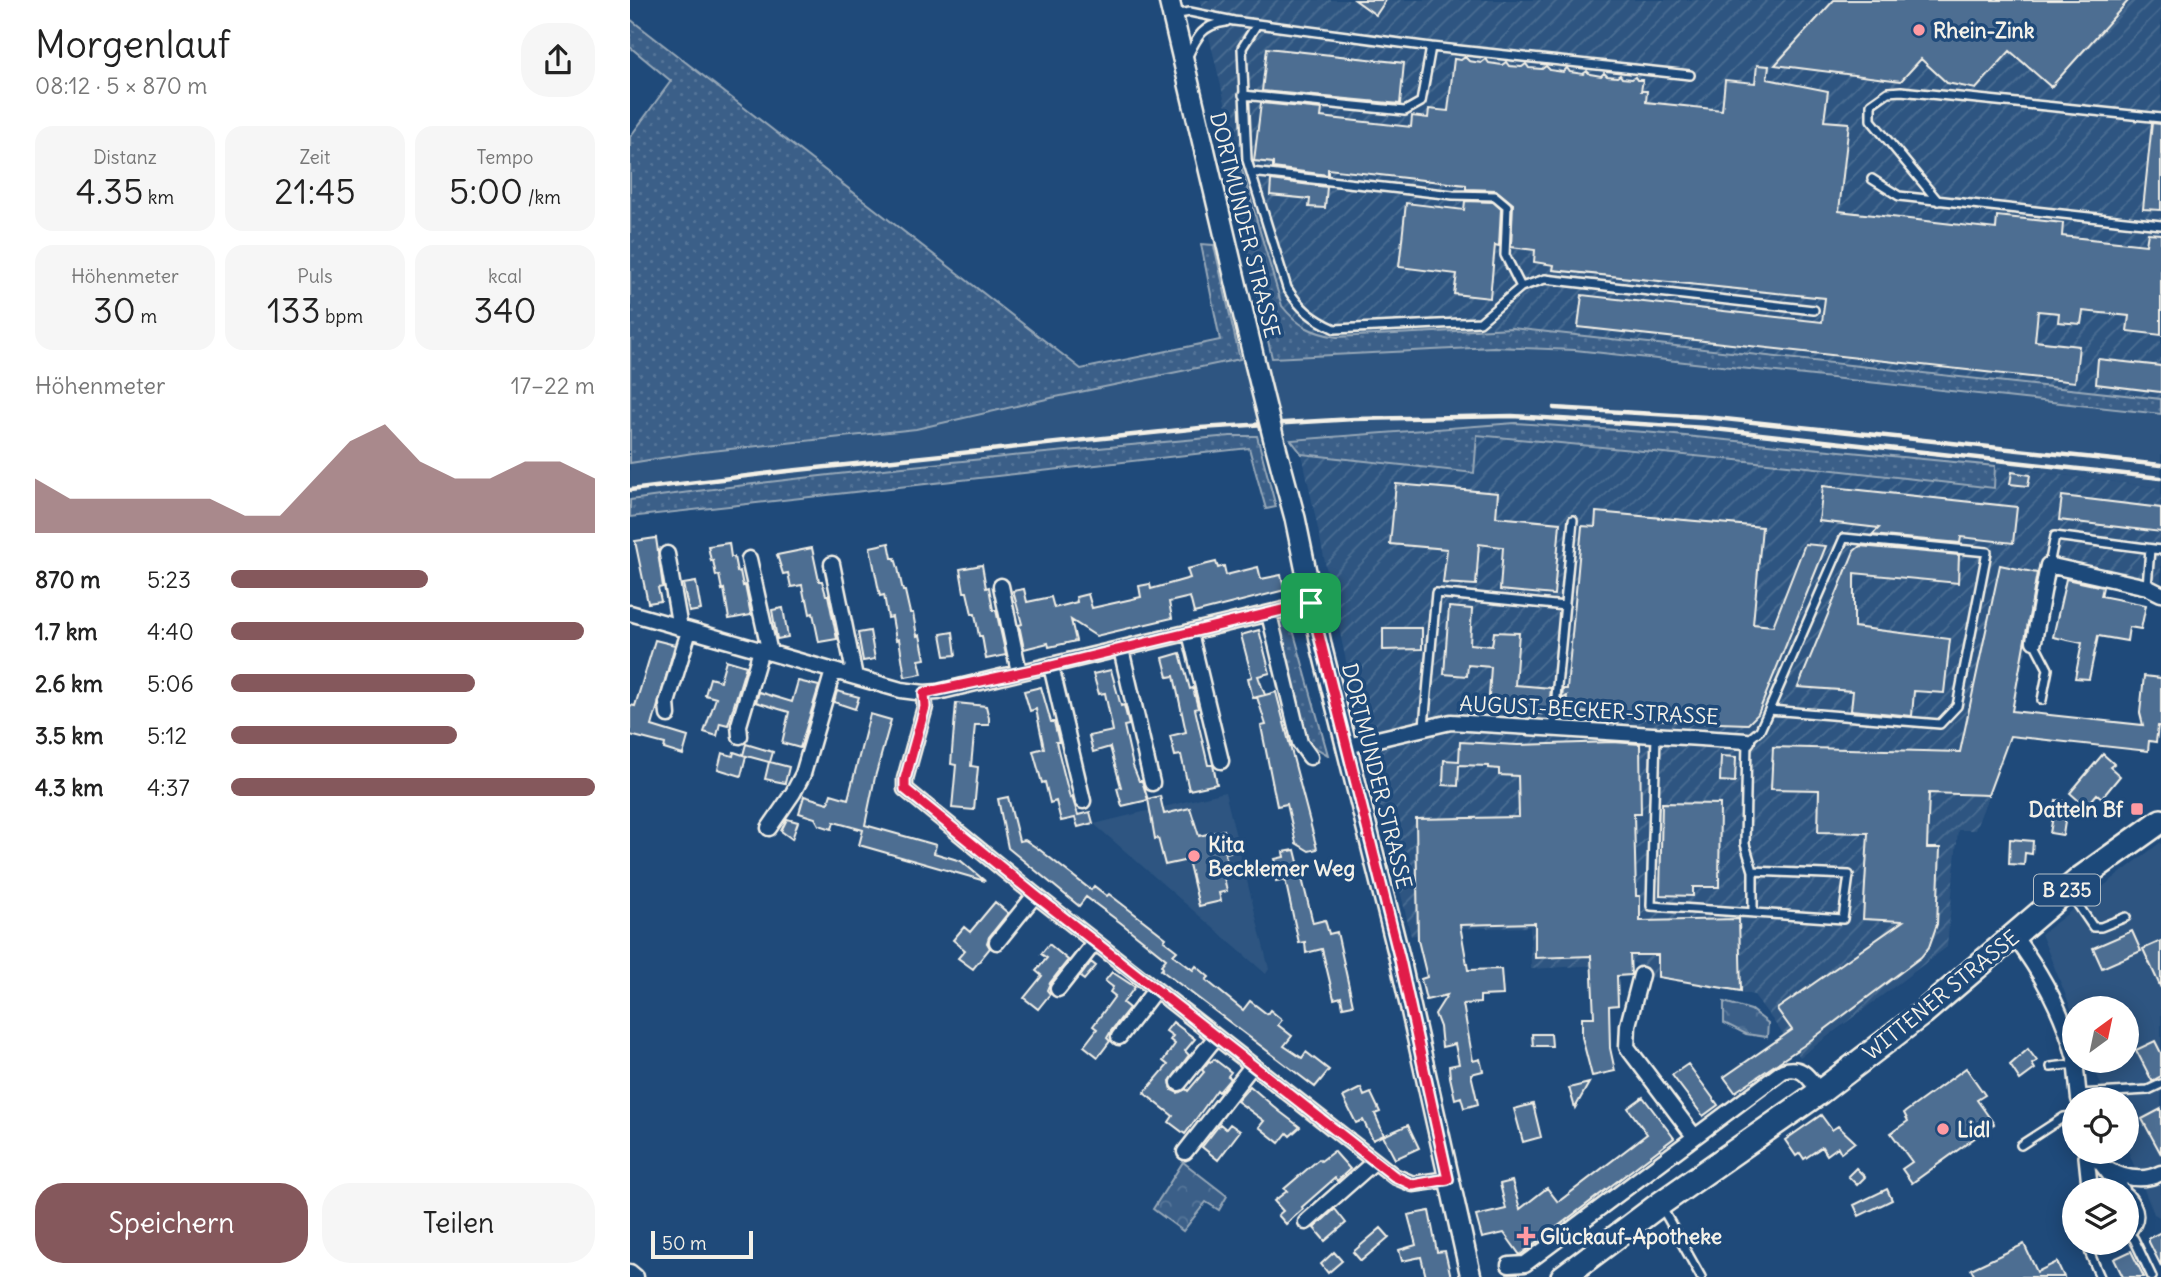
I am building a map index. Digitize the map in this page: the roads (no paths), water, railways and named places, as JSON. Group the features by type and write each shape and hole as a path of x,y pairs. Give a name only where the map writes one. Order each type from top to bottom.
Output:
{"main road":[{"name":"DORTMUNDER STRASSE","path":"1170,8 1295,518 1311,603 1400,960 1471,1277"},
{"name":"WITTENER STRASSE","path":"1563,1277 1660,1204 1820,1092 1923,1013 2122,847 2161,821"}],"street":[{"path":"667,554 684,629 667,703 668,715"},
{"path":"740,736 739,725 765,652 749,559"},
{"path":"832,564 855,677"},
{"path":"2034,641 2048,565 2147,587 2161,594"},
{"path":"1001,586 1019,673"},
{"path":"630,613 901,690 924,693 1051,666 1311,603"},
{"path":"1269,614 1300,743 1310,757"},
{"path":"1190,633 1221,761"},
{"path":"1121,649 1152,783"},
{"path":"1051,666 1083,801"},
{"path":"769,828 803,774 832,671"},
{"path":"924,693 925,707 905,779 905,789 1374,1162 1413,1185 1448,1179"},
{"name":"AUGUST-BECKER-STRASSE","path":"1346,746 1423,726 1451,722 1747,740"},
{"path":"997,942 1035,895"},
{"path":"2014,936 2033,962 2062,1022"},
{"path":"1058,989 1095,942"},
{"path":"1641,975 1628,1025 1627,1047 1694,1136"},
{"path":"1119,1037 1155,990"},
{"path":"1179,1083 1216,1037"},
{"path":"1185,1152 1252,1066"},
{"path":"1509,1265 1525,1264 1783,1070 1792,1068 1803,1071 1820,1092"},
{"path":"1306,1222 1374,1162"},
{"path":"2102,1164 2113,1178"},
{"path":"2105,1168 2127,1178 2153,1177 2161,1173"},
{"path":"630,1272 636,1277"}],"lane":[{"path":"1170,8 1234,21 1431,47 1690,75"},
{"path":"1184,67 1203,30 1212,24 1234,21"},
{"path":"1257,24 1242,48 1247,160 1287,288 1298,305 1314,320 1335,329 1480,322 1521,286 1545,279 1814,310"},
{"path":"1242,95 1405,111 1421,102 1431,47"},
{"path":"1938,201 1871,120 1871,104 1888,92 1900,91 2161,118"},
{"path":"1251,172 1453,195 1495,196 1507,206 1505,255 1521,286"},
{"path":"1872,179 1899,196 2161,225"},
{"path":"1553,728 1573,520"},
{"path":"2048,565 2055,536 2161,550"},
{"path":"1753,913 1753,871 1745,844 1747,740 1760,730 1844,538 1987,552 1957,706 1940,724 1769,710"},
{"path":"2147,587 2150,549"},
{"path":"1423,726 1436,593 1565,606"},
{"path":"2034,641 2048,669 2042,700"},
{"path":"1656,735 1651,906 1843,919 1849,875 1753,871"},
{"path":"2068,890 2093,927 2102,928 2126,917"},
{"path":"2051,1067 2062,1064"},
{"path":"2139,1091 2148,1090 2161,1083"},
{"path":"2021,1145 2062,1118"},
{"path":"1660,1204 1701,1277"},
{"path":"2139,1250 2152,1277"},
{"path":"2090,1255 2100,1277"}],"railway":[{"path":"1554,408 1706,417 2161,465"},
{"path":"630,490 1200,428 1354,419 1512,416 1705,428 2161,478"}],"place":[{"name":"Rhein-Zink","path":"1919,30"},
{"name":"Datteln Bf","path":"2137,809"},
{"name":"Kita Becklemer Weg","path":"1194,856"},
{"name":"Lidl","path":"1943,1129"},
{"name":"Glückauf-Apotheke","path":"1526,1236"}]}
